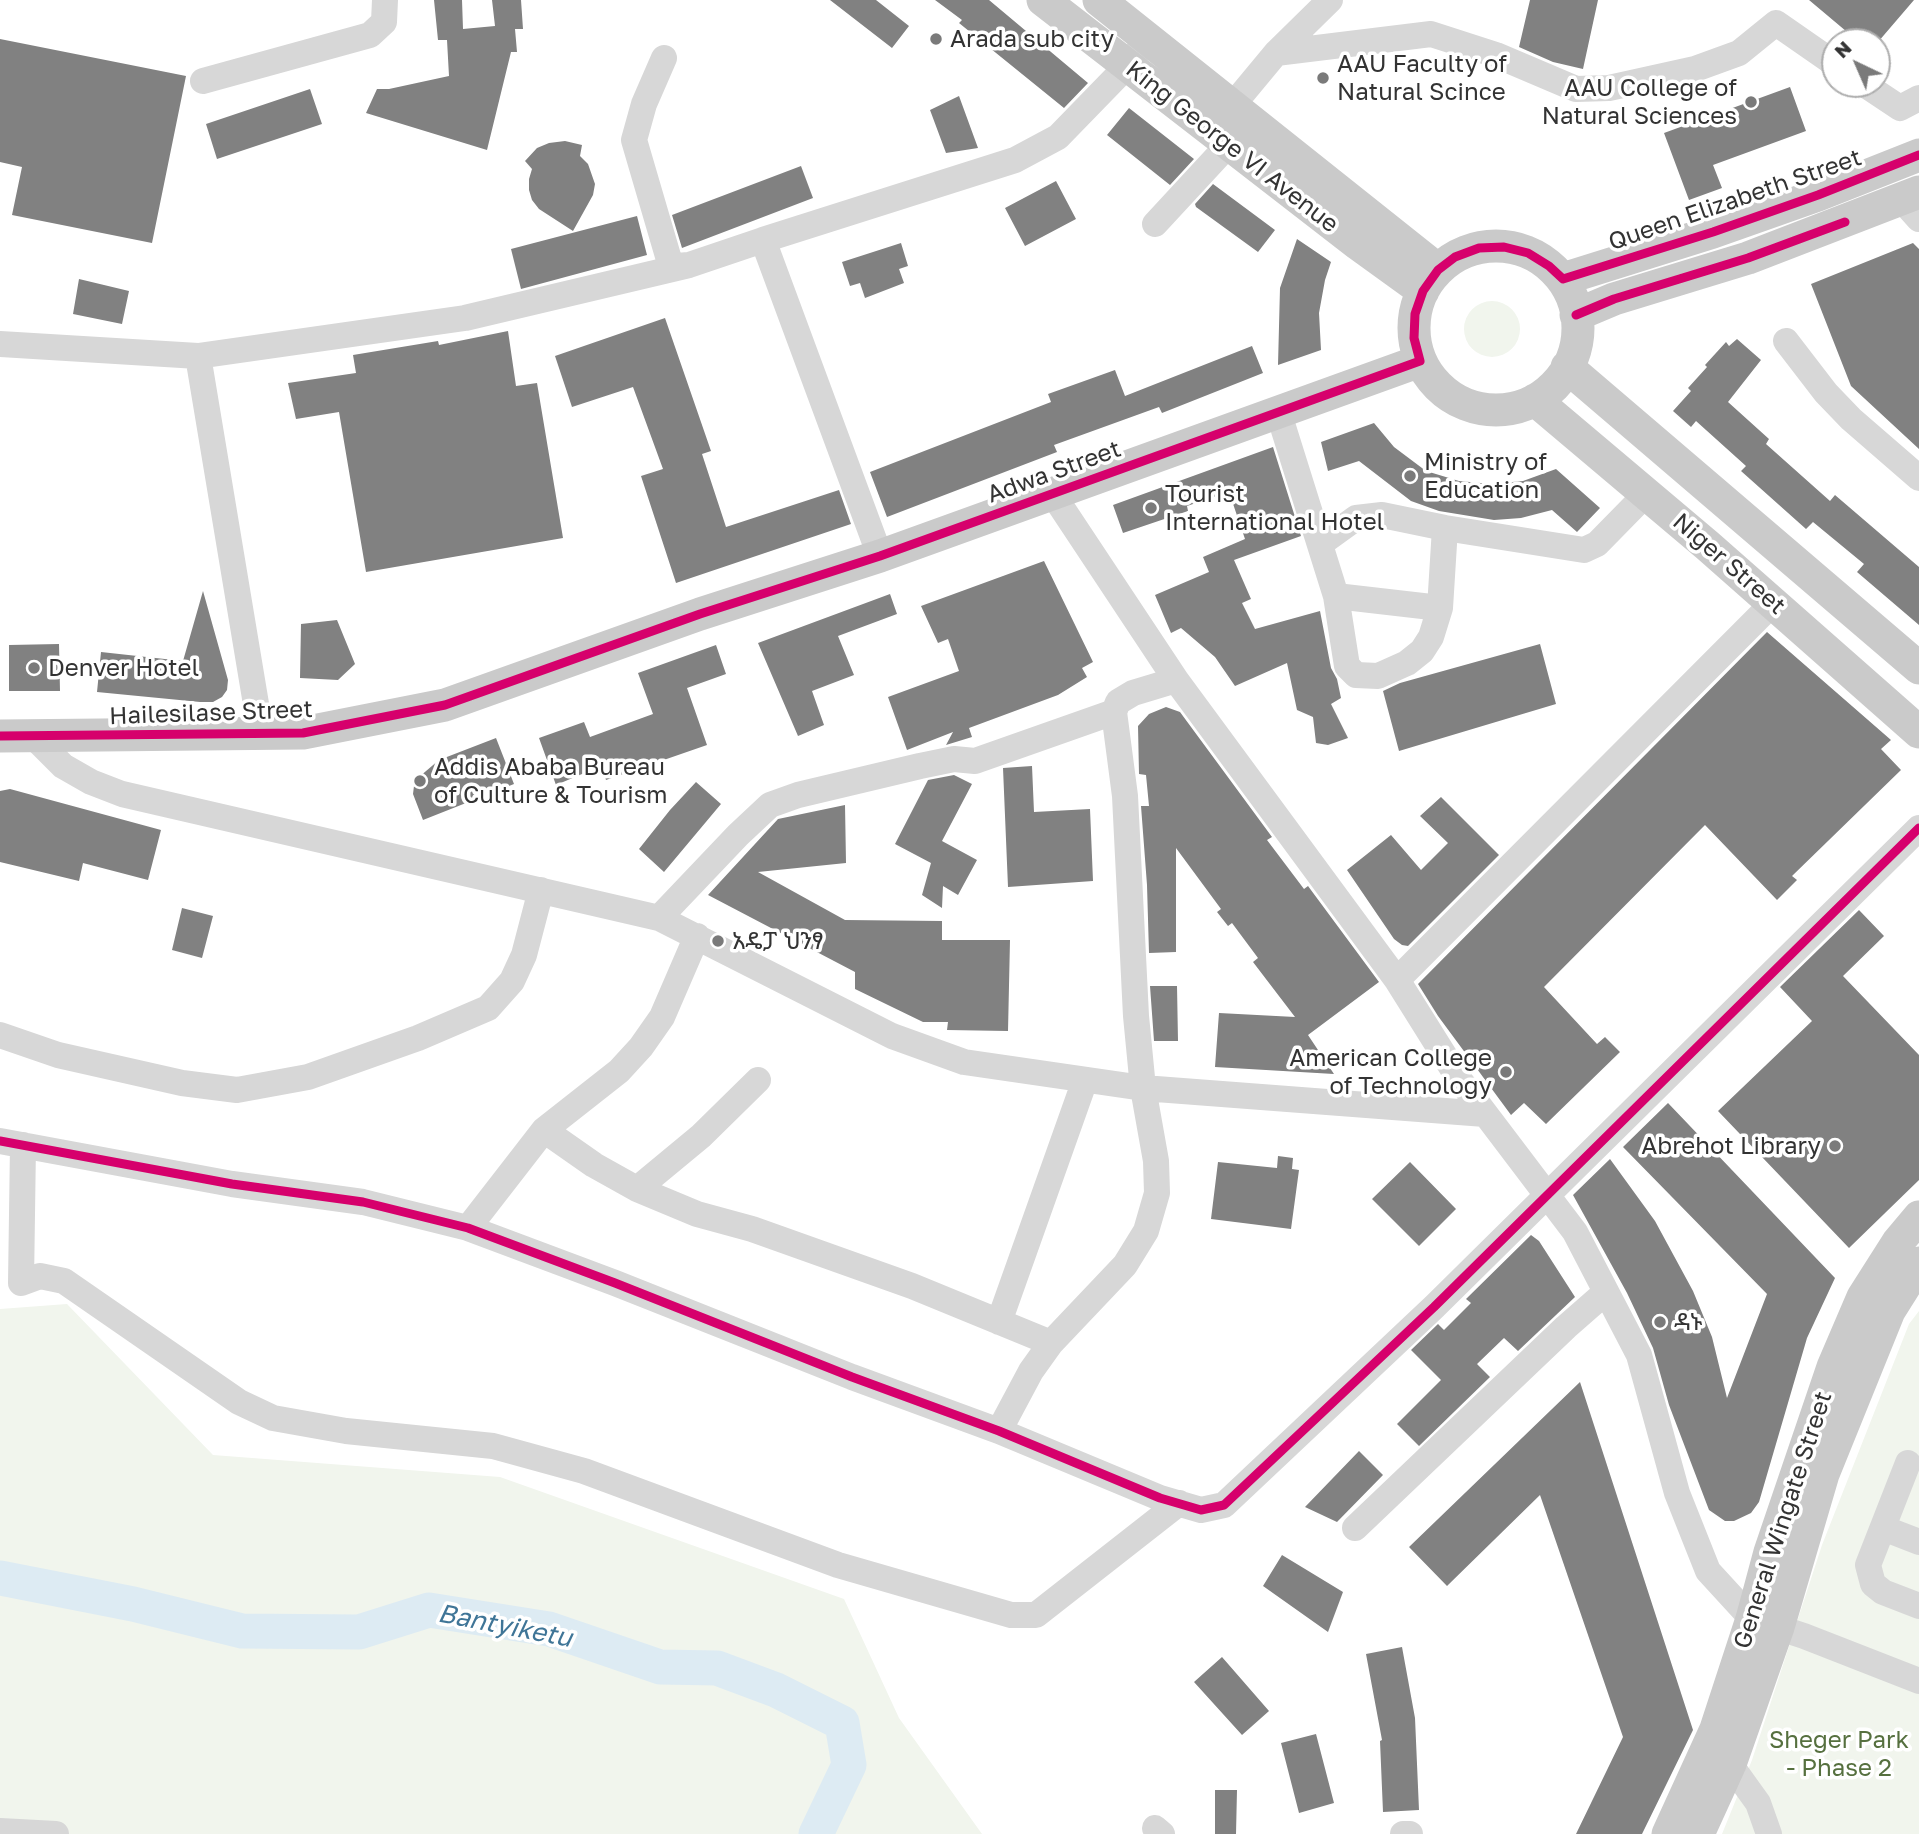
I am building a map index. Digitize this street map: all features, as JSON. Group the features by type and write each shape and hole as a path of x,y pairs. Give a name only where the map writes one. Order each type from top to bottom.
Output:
{"main road":[{"name":"King George VI Avenue","path":"1043,0 1358,244 1430,281"},
{"name":"King George VI Avenue","path":"1099,0 1232,106 1430,281"},
{"name":"Queen Elizabeth Street","path":"1563,279 1713,232 1818,195 1919,155"},
{"path":"1576,314 1614,299 1913,204"},
{"path":"1504,247 1528,253 1563,279 1576,314 1576,344 1567,368 1559,379 1535,400 1520,407 1496,410 1472,407 1450,397 1433,381 1420,361 1414,338 1415,314 1430,281 1455,257 1479,248 1504,247"},
{"name":"Adwa Street","path":"700,614 880,556 1420,361"},
{"name":"Niger Street","path":"1567,368 1919,668"},
{"name":"Niger Street","path":"1535,400 1647,493 1919,732"},
{"name":"Hailesilase Street","path":"0,736 303,733 445,705 700,614"},
{"name":"General Wingate Street","path":"1876,1304 1898,1242 1919,1217"},
{"name":"General Wingate Street","path":"1698,1834 1730,1764 1765,1623 1770,1552 1833,1367 1876,1304 1919,1263"},
{"name":"General Wingate Street","path":"1668,1834 1765,1623"}],"street":[{"path":"203,80 370,35 384,22 385,0"},
{"path":"1232,106 1276,53 1330,0"},
{"path":"1276,53 1431,34 1496,55 1576,89 1609,88 1695,69 1739,53 1776,23 1821,54"},
{"path":"0,344 198,356 465,318 689,265 1015,160 1058,136 1127,66 1147,38"},
{"path":"664,58 644,104 634,139 670,263 676,266 689,265"},
{"path":"1885,98 1900,108 1919,98"},
{"path":"1155,224 1229,144"},
{"path":"763,240 880,556"},
{"path":"1786,341 1826,393 1851,419 1919,478"},
{"path":"198,356 261,734"},
{"path":"1278,411 1336,596 1347,666 1356,675 1378,676 1407,663 1422,651 1431,637 1440,608 1446,528"},
{"path":"1052,493 1176,680 1397,980 1459,1079 1575,1232 1639,1356 1676,1493 1707,1571 1765,1623 1919,1681"},
{"path":"1321,544 1356,518 1382,515 1584,550 1597,544 1647,493"},
{"path":"1336,596 1440,608"},
{"path":"1397,980 1774,603"},
{"path":"999,1431 1031,1371 1051,1343 1125,1265 1146,1231 1157,1193 1156,1161 1143,1088 1136,1016 1125,796 1114,712 1118,702 1133,693 1176,680"},
{"path":"659,918 770,805 798,795 920,766 954,759 975,761 1114,712"},
{"path":"33,736 64,766 91,782 121,794 659,918 892,1037 964,1062 1143,1088 1485,1114"},
{"path":"1179,1503 1036,1615 1011,1615 838,1564 584,1471 493,1446 345,1431 273,1418 239,1402 64,1281 40,1276 11,1286 11,1143 232,1184 363,1202 468,1228 999,1431 1160,1498 1179,1503 1201,1510 1224,1506 1434,1307 1919,828"},
{"path":"0,1035 58,1055 196,1085 237,1090 308,1077 418,1038 488,1008 512,981 524,955 541,890"},
{"path":"468,1228 544,1130 619,1071 641,1047 662,1017 697,936"},
{"path":"637,1189 701,1136 758,1080"},
{"path":"999,1322 1085,1080"},
{"path":"544,1130 594,1165 637,1189 697,1214 752,1229 912,1286 1051,1343"},
{"path":"1355,1528 1556,1336 1606,1292"},
{"path":"1908,1463 1868,1565 1873,1584 1883,1592 1919,1606"},
{"path":"1883,1528 1919,1542"},
{"path":"1730,1764 1758,1803 1769,1834"},
{"path":"0,1830 55,1834"},
{"path":"1403,1834 1409,1834"}],"green space":[{"path":"1486,301 1498,301 1508,305 1516,313 1520,329 1516,345 1508,353 1498,357 1486,357 1476,353 1468,345 1464,335 1464,323 1468,313 1476,305"},
{"path":"67,1304 213,1455 500,1477 844,1599 899,1718 982,1834 0,1834 0,1309"},
{"name":"Sheger Park - Phase 2","path":"1919,1311 1919,1834 1722,1834 1752,1760 1822,1545 1909,1324"}],"building":[{"path":"434,0 462,0 463,29 495,26 492,0 521,0 523,29 515,29 517,52 511,52 487,150 366,113 377,89 389,89 449,76 447,40 438,40"},
{"path":"830,0 876,0 909,26 892,48"},
{"path":"935,0 989,0 1088,83 1064,108 959,23 962,20"},
{"path":"1530,0 1598,0 1583,69 1553,62 1519,47"},
{"path":"1809,0 1914,0 1890,28 1842,28"},
{"path":"0,39 186,76 152,243 12,215 22,167 0,162"},
{"path":"1790,87 1806,131 1713,165 1722,188 1689,200 1664,133"},
{"path":"310,89 322,124 217,159 206,124"},
{"path":"959,96 978,148 946,153 930,110"},
{"path":"1129,108 1194,159 1170,185 1107,135"},
{"path":"565,141 582,145 580,156 588,164 595,184 593,195 573,231 539,209 532,200 529,179 532,169 525,161 537,148"},
{"path":"801,166 813,198 682,248 672,215"},
{"path":"1056,181 1076,219 1025,246 1005,208"},
{"path":"1213,184 1275,230 1258,252 1196,207 1195,204"},
{"path":"637,216 647,255 521,289 511,249"},
{"path":"1297,239 1331,262 1319,313 1321,350 1278,365 1280,288"},
{"path":"901,243 908,266 899,269 904,283 865,298 860,283 850,286 842,262"},
{"path":"1913,243 1919,249 1919,449 1851,386 1811,284"},
{"path":"79,279 129,291 122,324 73,314"},
{"path":"665,318 711,451 702,454 726,527 839,490 851,524 676,583 641,476 663,469 633,387 572,407 555,356"},
{"path":"508,331 516,386 537,383 563,538 366,572 339,412 296,419 288,383 356,373 353,355 438,341 439,345"},
{"path":"1737,339 1761,360 1728,402 1769,439 1766,444 1830,501 1835,495 1919,567 1919,625 1857,572 1864,564 1813,522 1806,529 1741,471 1746,466 1696,421 1691,427 1673,411 1691,391 1688,388 1707,367 1705,365 1726,342 1729,346"},
{"path":"1252,346 1263,373 1162,413 1159,407 1054,445 1057,452 887,517 870,472 1051,402 1048,394 1115,370 1125,396"},
{"name":"Ministry of Education","path":"1374,423 1394,447 1426,471 1459,481 1491,484 1523,481 1556,469 1600,508 1577,532 1552,510 1521,518 1494,520 1439,511 1411,501 1359,461 1328,471 1321,442"},
{"path":"1273,447 1301,536 1234,560 1251,599 1242,603 1255,629 1320,611 1331,668 1337,679 1341,698 1331,704 1348,738 1328,745 1316,743 1313,717 1297,710 1287,663 1235,686 1215,657 1181,628 1171,633 1155,595 1209,572 1203,557 1245,539 1229,492 1187,506 1188,511 1123,533 1113,505"},
{"path":"1044,561 1093,662 1082,668 1087,677 1058,695 969,728 972,737 946,745 953,732 907,750 888,697 959,671 948,639 938,643 921,606"},
{"path":"203,591 228,680 227,690 222,697 213,702 200,702 97,692 101,652 183,661"},
{"path":"890,594 897,614 838,636 854,675 812,691 824,725 798,736 758,643"},
{"path":"337,620 355,664 338,680 300,678 301,624"},
{"path":"1767,632 1891,740 1881,749 1901,770 1792,876 1797,880 1777,900 1705,825 1544,987 1597,1044 1605,1037 1620,1052 1546,1124 1524,1103 1511,1115 1438,1016 1418,984"},
{"name":"Denver Hotel","path":"59,644 60,691 9,691 9,645"},
{"path":"1540,644 1556,704 1399,751 1383,691 1400,683"},
{"path":"716,645 726,674 687,688 707,745 606,780 601,766 556,785 539,738 584,722 590,737 653,714 638,673"},
{"path":"1166,707 1180,712 1272,837 1267,840 1304,889 1308,886 1379,982 1308,1035 1334,1074 1215,1067 1219,1013 1295,1017 1253,962 1258,958 1232,923 1228,926 1217,912 1221,909 1176,848 1176,952 1149,953 1141,806 1149,806 1146,775 1139,774 1138,726 1149,714"},
{"path":"496,738 514,784 423,820 413,794 419,777 439,760"},
{"path":"1032,766 1034,812 1090,809 1093,881 1008,887 1003,768"},
{"path":"954,775 972,784 942,841 977,860 958,895 943,886 942,908 922,895 931,863 895,844 928,780"},
{"path":"696,782 721,804 664,872 639,849"},
{"path":"10,789 161,830 148,880 83,863 79,881 0,862 0,791"},
{"path":"1441,797 1499,855 1408,946 1402,945 1394,939 1347,870 1391,835 1421,870 1448,843 1420,816"},
{"path":"845,805 846,863 758,872 845,920 942,921 942,940 1010,940 1008,1031 947,1030 948,1022 923,1022 855,989 855,972 708,895 778,819"},
{"path":"182,908 213,916 202,958 172,950"},
{"name":"Abrehot Library","path":"1859,910 1884,936 1843,976 1919,1055 1919,1180 1849,1248 1718,1111 1812,1021 1780,987"},
{"path":"1150,986 1177,986 1178,1041 1154,1041"},
{"path":"1668,1103 1835,1278 1807,1338 1759,1502 1751,1513 1734,1521 1725,1521 1709,1510 1669,1405 1653,1348 1627,1293 1573,1195 1610,1159 1655,1221 1693,1291 1712,1337 1727,1398 1767,1294 1623,1147"},
{"path":"1278,1156 1293,1158 1292,1169 1299,1170 1291,1229 1211,1219 1218,1162 1277,1168"},
{"path":"1410,1162 1456,1209 1419,1246 1372,1199"},
{"path":"1531,1235 1539,1241 1575,1297 1518,1351 1504,1338 1477,1364 1490,1377 1419,1446 1397,1424 1441,1380 1411,1350 1438,1324 1444,1330 1471,1303 1466,1299"},
{"path":"1580,1382 1693,1730 1642,1834 1576,1834 1623,1737 1540,1495 1447,1586 1409,1547"},
{"path":"1359,1451 1383,1475 1337,1522 1305,1507"},
{"path":"1282,1555 1343,1592 1328,1632 1263,1586"},
{"path":"1402,1647 1415,1718 1419,1810 1383,1812 1382,1740 1366,1654"},
{"path":"1222,1657 1269,1711 1242,1735 1194,1682"},
{"path":"1316,1734 1334,1803 1299,1813 1281,1743"},
{"path":"1215,1790 1237,1790 1236,1834 1215,1834"}],"waterway":[{"name":"Bantyiketu","path":"0,1578 133,1604 242,1631 359,1632 429,1610 549,1629 660,1667 717,1668 776,1690 842,1723 849,1765 816,1834"}],"cycle path":[{"path":"0,736 303,733 445,705 700,614 880,556 1420,361 1414,338 1415,314 1423,291 1438,270 1455,257 1479,248 1504,247 1528,253 1563,279 1713,232 1818,195 1919,155"},
{"path":"1576,315 1614,299 1748,258 1845,222"},
{"path":"0,1141 232,1184 363,1202 468,1228 999,1431 1160,1498 1201,1510 1224,1505 1434,1307 1919,828"}],"place":[{"name":"Arada sub city","path":"936,39"},
{"name":"AAU Faculty of Natural Scince","path":"1323,78"},
{"name":"AAU College of Natural Sciences","path":"1751,102"},
{"name":"Ministry of Education","path":"1410,476"},
{"name":"Tourist International Hotel","path":"1151,508"},
{"name":"Denver Hotel","path":"34,668"},
{"name":"Addis Ababa Bureau of Culture & Tourism","path":"420,781"},
{"name":"አዴፓ ህንፃ","path":"718,941"},
{"name":"American College of Technology","path":"1506,1072"},
{"name":"Abrehot Library","path":"1835,1146"},
{"name":"ዳኑ","path":"1660,1322"}]}
